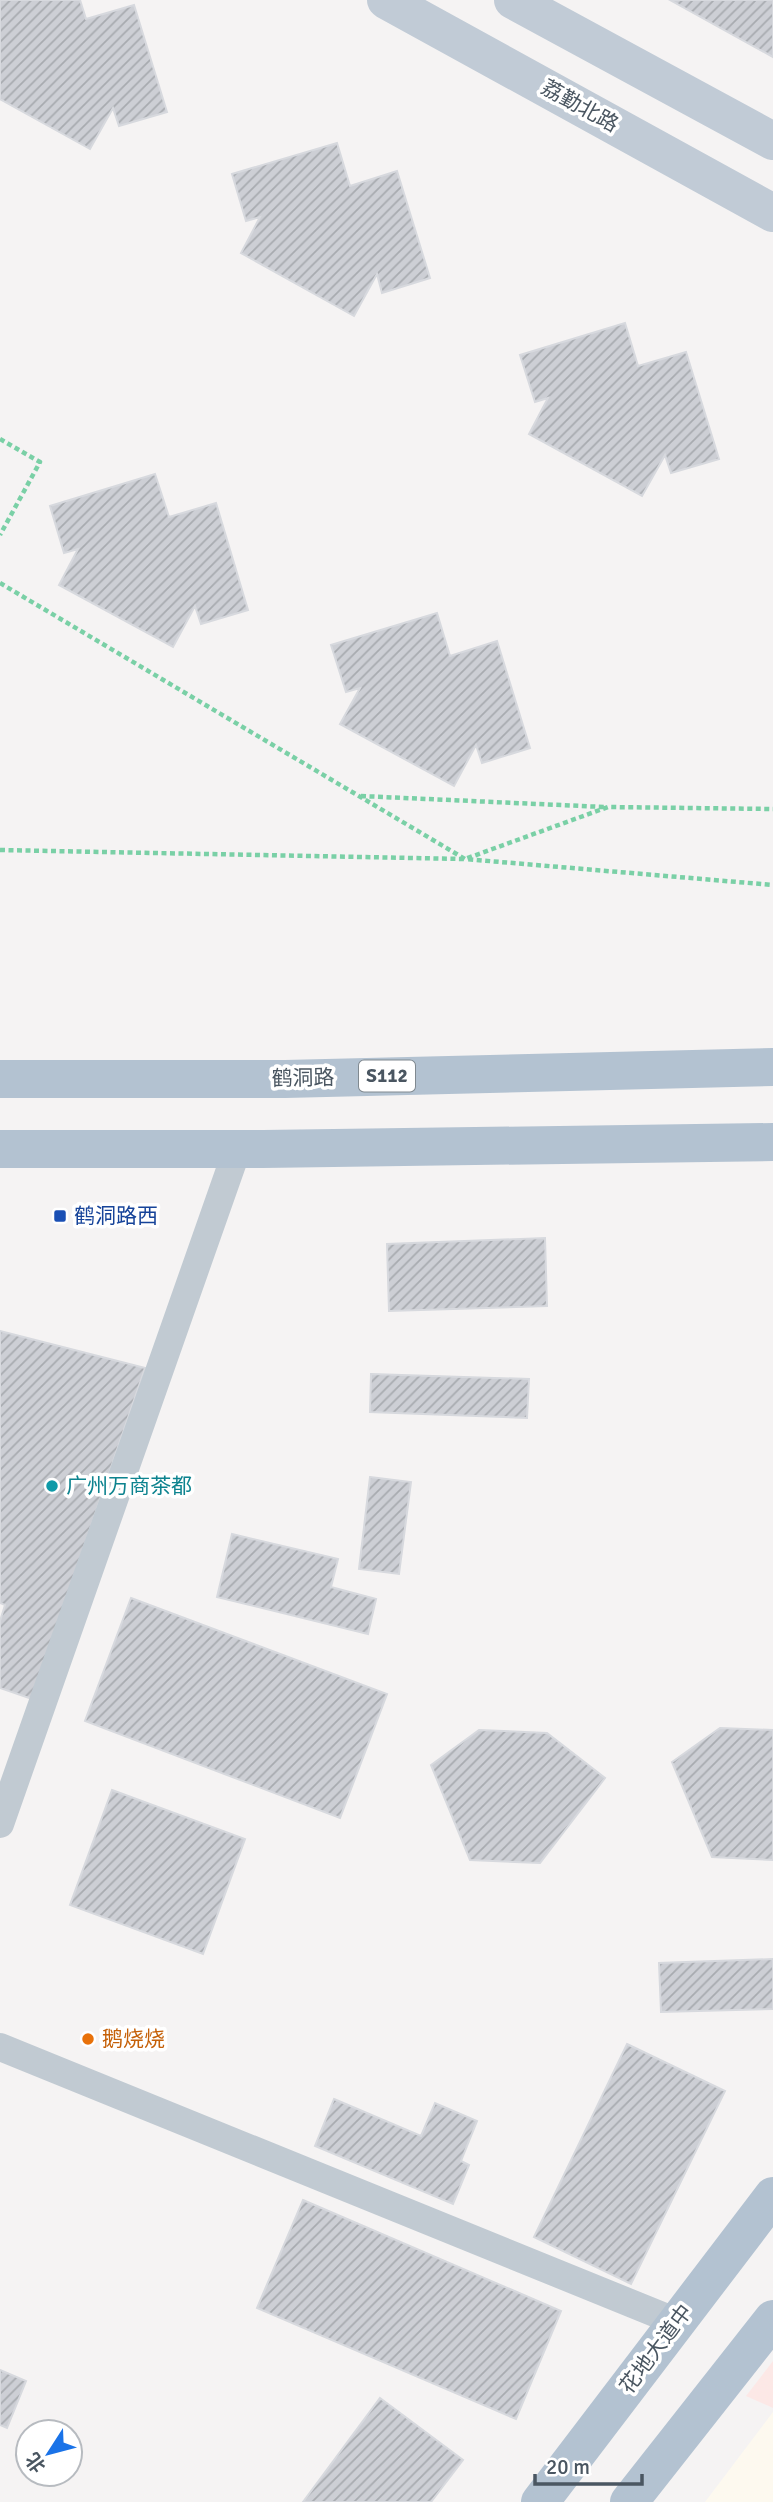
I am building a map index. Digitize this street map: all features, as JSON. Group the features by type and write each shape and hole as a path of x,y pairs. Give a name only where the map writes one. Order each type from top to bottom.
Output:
{"main road":[{"name":"荔勤北路","path":"386,0 773,213"},
{"path":"513,0 773,141"},
{"name":"鹤洞路","path":"0,1080 285,1079 773,1067"},
{"path":"0,1149 237,1150 773,1142"},
{"name":"花地大道中","path":"540,2502 770,2199"},
{"path":"629,2502 773,2319"}],"street":[{"path":"0,1824 237,1150"},
{"path":"0,2048 677,2322"}],"path":[{"path":"0,439 40,462 0,535"},
{"path":"0,583 465,859"},
{"path":"359,796 608,807 773,809"},
{"path":"465,859 608,807"},
{"path":"0,850 465,859 773,885"}],"shaded area":[{"path":"773,2361 773,2408 746,2396"},
{"path":"773,2412 773,2502 705,2502"}],"building":[{"path":"0,0 80,0 86,19 134,5 167,112 119,126 113,108 90,149 0,99"},
{"path":"670,0 773,0 773,57"},
{"path":"337,143 350,186 397,171 430,278 382,293 377,274 354,316 241,253 260,217 246,221 232,174"},
{"path":"625,323 638,366 686,352 719,459 671,473 665,455 642,496 529,434 548,398 535,402 520,355"},
{"path":"155,474 169,517 216,503 248,610 201,624 195,606 173,647 59,585 78,549 64,553 50,506"},
{"path":"437,613 450,656 497,641 530,748 482,763 476,745 454,786 340,724 360,688 346,692 331,645"},
{"path":"545,1238 547,1306 389,1311 387,1244"},
{"name":"广州万商茶都","path":"0,1331 145,1368 32,1699 0,1688 0,1621 5,1605 0,1603"},
{"path":"371,1374 529,1379 527,1418 370,1412"},
{"path":"370,1477 411,1482 399,1574 359,1569"},
{"path":"232,1534 338,1559 331,1587 376,1599 368,1634 217,1597"},
{"path":"131,1598 387,1694 340,1818 85,1721"},
{"path":"720,1728 773,1730 773,1860 712,1857 672,1762"},
{"path":"479,1730 547,1733 605,1778 540,1863 470,1860 431,1765"},
{"path":"112,1790 245,1839 203,1954 70,1905"},
{"path":"773,1959 773,2009 661,2012 659,1963"},
{"path":"627,2044 725,2091 631,2284 534,2237"},
{"path":"334,2099 421,2136 435,2103 477,2121 461,2161 469,2165 453,2204 315,2146"},
{"path":"303,2200 561,2311 516,2419 257,2308"},
{"path":"0,2370 26,2381 7,2428 0,2425"},
{"path":"380,2398 463,2460 431,2502 303,2502"}],"place":[{"name":"鹤洞路西","path":"60,1216"},
{"name":"广州万商茶都","path":"52,1486"},
{"name":"鹅烧烧","path":"88,2039"}]}
